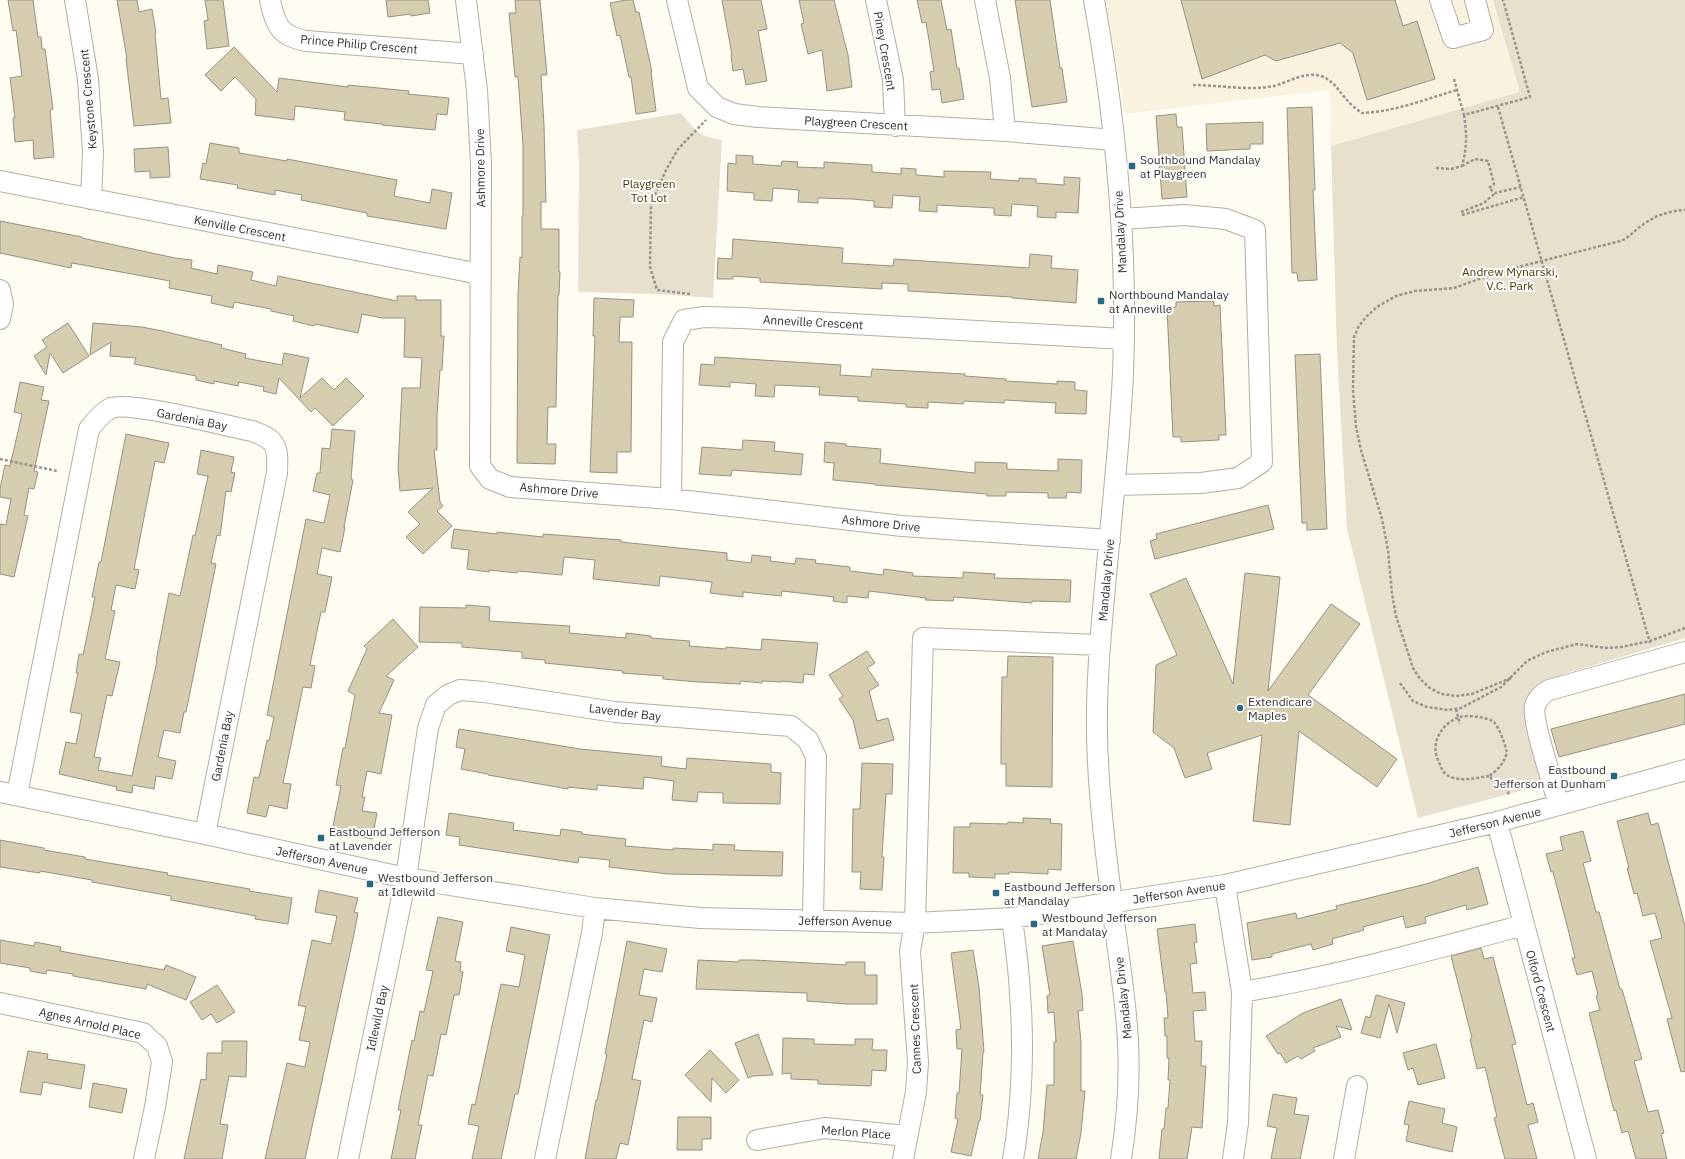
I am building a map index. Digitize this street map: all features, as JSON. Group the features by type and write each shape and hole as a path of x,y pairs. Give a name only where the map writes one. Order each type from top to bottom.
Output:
{"street":[{"name":"Keystone Crescent","path":"75,0 88,80 93,152 91,199"},
{"name":"Prince Philip Crescent","path":"270,0 273,15 282,30 292,38 306,41 473,54"},
{"name":"Ashmore Drive","path":"466,0 478,90 481,164 480,466 490,479 510,487 671,499 902,526 1110,540"},
{"name":"Playgreen Crescent","path":"677,0 698,88 717,107 734,114 894,126 1005,131 1114,140"},
{"name":"Piney Crescent","path":"876,0 893,80 894,126"},
{"path":"985,0 1000,78 1005,131"},
{"name":"Mandalay Drive","path":"1094,0 1106,68 1114,140 1121,220 1124,339 1115,484 1100,645 1097,695 1098,768 1112,903 1124,992 1128,1044 1128,1103 1121,1159"},
{"path":"1440,0 1453,38 1483,30 1474,0"},
{"name":"Kenville Crescent","path":"0,181 480,274"},
{"path":"1115,484 1200,483 1238,478 1262,462 1254,230 1226,219 1184,215 1121,220"},
{"path":"0,290 3,304 0,319"},
{"name":"Anneville Crescent","path":"671,499 671,391 673,342 684,320 704,317 742,318 1124,339"},
{"name":"Gardenia Bay","path":"8,794 89,429 104,412 112,407 150,410 252,431 266,436 273,442 278,452 277,473 205,834"},
{"name":"Cannes Crescent","path":"904,1159 916,1092 918,1062 910,951 915,923 922,638 1100,645"},
{"path":"1559,805 1535,722 1534,706 1540,695 1549,690 1685,652"},
{"name":"Lavender Bay","path":"406,878 428,728 436,705 448,695 460,690 484,692 623,713 791,726 808,740 816,757 813,920"},
{"name":"Jefferson Avenue","path":"8,794 205,834 406,878 595,908 700,918 915,923 1012,918 1225,885 1497,822 1684,773"},
{"name":"Olford Crescent","path":"1497,822 1586,1159"},
{"name":"Idlewild Bay","path":"348,1159 406,878"},
{"path":"1225,885 1242,992 1238,1123 1233,1159"},
{"path":"545,1159 592,933 595,908"},
{"path":"1012,918 1020,994 1022,1051 1017,1134 1013,1159"},
{"path":"1242,992 1285,985 1416,954 1524,925"},
{"name":"Agnes Arnold Place","path":"0,1003 143,1033 157,1046 162,1062 156,1107 144,1159"},
{"path":"1344,1159 1357,1086"},
{"name":"Merlon Place","path":"757,1140 825,1128 907,1136"}],"path":[{"path":"1464,115 1498,107 1530,97 1503,0"},
{"path":"1194,85 1261,88 1274,86 1308,74 1322,76 1332,82 1345,98 1362,114 1392,108 1457,90"},
{"path":"1454,79 1464,115 1467,133 1466,151 1462,166"},
{"path":"690,294 657,290 650,267 651,204 666,170 678,150 696,132 717,107"},
{"path":"1498,107 1655,660"},
{"path":"1436,168 1451,170 1475,159 1488,161 1494,184 1489,188 1495,193"},
{"path":"1461,212 1484,203 1495,193 1521,187"},
{"path":"1462,215 1524,197"},
{"path":"1511,678 1472,694 1456,696 1441,694 1430,688 1420,679 1413,668 1396,616 1392,594 1388,550 1382,519 1361,450 1356,427 1353,375 1354,337 1359,326 1366,317 1378,307 1396,296 1415,291 1454,288 1499,272 1620,241 1626,239 1641,225 1657,216 1671,210 1685,210"},
{"path":"0,459 57,471"},
{"path":"1400,683 1413,701 1427,707 1448,710 1456,709 1461,708 1493,691 1511,678 1527,661 1534,656 1561,647 1577,644 1606,648 1650,641 1685,628"},
{"path":"1456,709 1460,724"},
{"path":"1472,716 1486,718 1494,722 1507,753 1498,770 1489,776 1461,779 1443,772 1434,750 1437,737 1445,726 1458,718 1472,716"},
{"path":"1489,776 1496,783 1507,787 1509,796"}],"shaded area":[{"path":"1106,0 1493,0 1521,92 1331,146 1330,90 1125,114"}],"green space":[{"name":"Andrew Mynarski, V.C. Park","path":"1493,0 1685,0 1685,638 1564,674 1538,688 1525,702 1543,785 1418,818 1347,529 1337,351 1331,146 1520,92"},
{"name":"Playgreen Tot Lot","path":"681,113 698,132 708,137 722,140 713,298 658,294 578,292 579,163 577,130"}],"building":[{"path":"8,0 33,0 38,37 41,37 42,49 45,49 53,109 50,110 54,157 34,159 33,140 15,142 13,118 15,118 10,78 22,76 16,30 13,31"},
{"path":"117,0 137,0 139,12 152,9 156,33 161,99 168,98 171,123 134,126 127,59"},
{"path":"205,0 223,0 229,46 207,49 204,21 208,20"},
{"path":"386,0 428,0 430,13 388,17"},
{"path":"515,0 540,0 547,75 541,75 546,202 541,202 541,229 559,229 560,272 558,295 556,407 548,407 547,444 556,444 555,464 517,463 518,294 520,257 522,258 523,145 518,77 515,77 509,13 516,13"},
{"path":"633,0 636,12 639,12 652,72 656,111 636,114 631,77 629,77 620,35 617,36 610,3"},
{"path":"722,0 761,0 767,29 758,31 767,81 746,85 743,69 733,71 732,55"},
{"path":"799,0 834,0 848,55 852,87 827,91 822,50 808,54 801,24 804,23"},
{"path":"917,0 941,0 947,30 951,29 957,68 959,68 964,99 942,103 940,89 932,90 930,72 934,71 926,22 922,23"},
{"path":"1015,0 1050,0 1060,68 1062,68 1067,102 1032,107"},
{"path":"1181,0 1395,0 1403,26 1417,21 1435,79 1367,100 1353,53 1340,43 1276,61 1265,55 1202,79"},
{"path":"234,47 277,92 279,78 348,87 348,85 409,91 408,94 449,98 447,115 437,114 435,130 344,120 345,112 295,106 294,120 255,115 256,99 235,77 221,91 205,75"},
{"path":"1312,107 1315,190 1313,190 1317,280 1298,281 1297,273 1292,273 1287,108"},
{"path":"1176,114 1177,127 1182,127 1187,197 1162,199 1156,116"},
{"path":"1263,122 1263,144 1250,144 1250,149 1207,151 1206,124"},
{"path":"210,143 239,148 239,153 287,161 287,159 397,180 394,196 430,203 432,189 452,193 446,229 367,216 367,213 301,200 302,195 275,190 275,195 237,188 238,185 200,179 203,163 206,164"},
{"path":"168,147 170,177 150,178 150,171 135,172 134,149"},
{"path":"736,155 753,156 753,164 781,166 782,161 798,162 797,167 824,168 824,162 872,165 872,172 901,174 901,168 916,169 916,175 944,177 944,171 991,172 990,179 1019,181 1019,178 1036,179 1036,183 1064,185 1064,177 1080,178 1078,213 1056,212 1056,218 1037,217 1038,206 1012,204 1011,216 994,215 994,208 937,205 937,212 919,211 920,197 893,195 892,208 874,207 874,201 852,199 818,198 818,203 798,202 799,190 773,188 772,201 754,200 754,193 727,191 728,163 736,164"},
{"path":"0,221 82,237 175,258 192,260 191,268 217,274 218,265 253,272 251,280 276,286 278,276 397,301 397,296 416,296 416,300 441,300 441,336 444,336 437,416 437,450 434,450 440,502 443,506 437,511 452,526 423,554 406,537 420,524 408,512 433,488 400,491 398,468 402,388 420,388 422,358 404,357 405,318 382,318 362,314 358,333 315,324 314,326 293,321 294,316 271,311 271,309 234,302 233,308 211,303 212,296 169,288 170,281 72,263 71,268 0,253"},
{"path":"733,239 843,248 842,263 893,266 894,259 1029,268 1030,254 1052,256 1051,268 1078,270 1076,303 1012,297 908,291 908,284 882,283 882,289 760,282 760,278 733,276 733,279 717,279 718,258 732,259"},
{"path":"594,298 634,300 633,317 620,317 619,342 632,342 631,452 617,452 617,473 590,472 595,336 593,336"},
{"path":"1214,301 1214,306 1220,305 1226,435 1219,435 1219,440 1181,442 1181,437 1173,437 1167,308 1176,307 1176,302"},
{"path":"68,323 89,356 63,373 50,353 46,375 34,356 47,347 42,340"},
{"path":"93,323 142,327 162,331 222,345 221,348 246,354 245,358 282,365 284,353 309,358 300,398 322,378 334,390 346,378 364,396 333,426 315,408 311,412 279,378 276,394 263,391 264,387 239,382 238,386 214,381 214,384 196,380 196,376 134,364 136,358 110,356 111,342 90,355"},
{"path":"1320,354 1327,529 1307,530 1307,523 1302,523 1295,355"},
{"path":"715,357 841,365 840,375 871,377 872,369 965,374 965,376 1006,379 1006,381 1057,384 1057,381 1075,382 1075,390 1087,391 1086,414 1055,413 1056,403 1005,400 1004,403 964,401 963,404 928,402 928,408 906,407 906,404 858,401 858,397 819,395 820,387 775,385 774,397 755,396 756,384 730,382 730,387 699,385 701,364 714,365"},
{"path":"20,382 44,387 41,400 49,401 34,471 38,472 34,489 29,488 24,515 28,516 14,577 0,574 0,524 6,525 11,499 0,497 0,489 5,465 10,466 22,414 14,412"},
{"path":"332,429 355,431 351,479 353,480 340,552 322,548 317,574 332,577 325,612 321,612 310,665 315,666 311,688 303,687 283,783 291,784 287,809 269,805 266,817 247,813 254,777 259,778 267,740 269,741 274,717 267,715 306,519 324,523 330,495 313,491 317,473 320,473 322,448 330,449"},
{"path":"126,434 169,443 164,463 155,461 134,569 139,570 135,589 116,585 111,610 115,611 105,659 120,662 112,696 107,695 94,757 101,758 98,770 132,776 157,661 169,593 180,596 193,535 195,536 208,476 197,474 201,450 234,457 231,472 235,473 231,492 226,491 220,536 217,535 211,563 216,564 186,712 184,712 180,733 164,730 158,757 176,761 172,779 156,776 154,789 133,785 132,793 116,790 117,787 59,774 66,742 76,744 82,714 70,712 78,673 76,673 79,654 83,655 95,597 92,597 99,562 101,562"},
{"path":"743,440 775,442 774,451 803,454 801,475 732,470 731,476 699,474 702,447 742,450"},
{"path":"825,442 846,444 846,446 881,449 880,463 975,473 975,462 1007,463 1007,469 1058,471 1058,459 1082,460 1081,493 1067,492 1066,498 1048,498 1048,493 1006,492 1006,496 987,496 987,494 833,480 834,463 824,462"},
{"path":"1268,505 1274,529 1155,559 1150,541 1157,539 1156,534"},
{"path":"454,529 497,534 497,532 543,537 543,534 621,540 621,542 727,553 727,560 751,563 752,555 771,557 770,561 795,564 796,558 816,560 815,563 850,567 850,571 883,575 884,569 913,573 913,576 963,578 963,572 995,574 994,578 1071,580 1070,602 1032,601 1032,603 954,597 953,601 925,600 926,598 869,591 868,598 847,596 847,603 833,601 834,597 782,591 781,596 743,592 743,597 710,593 712,582 660,576 659,586 593,579 595,560 564,557 562,575 518,571 517,573 489,570 489,572 467,569 469,550 451,548"},
{"name":"Extendicare Maples","path":"1245,573 1280,577 1268,691 1331,604 1360,624 1308,695 1397,759 1377,787 1299,731 1290,825 1253,821 1262,735 1207,753 1212,769 1185,778 1174,748 1153,732 1156,665 1177,655 1150,594 1186,578 1233,684"},
{"path":"466,605 490,607 489,621 570,626 569,633 626,638 626,633 651,636 651,638 690,641 689,646 761,650 762,639 818,643 814,675 804,674 803,683 762,681 762,683 741,681 740,684 663,679 663,676 622,673 623,671 545,663 545,660 522,658 522,652 462,647 462,643 419,642 420,607 466,608"},
{"path":"393,619 418,647 386,676 394,680 379,713 392,715 381,774 367,771 362,797 365,797 362,811 377,813 372,839 332,831 341,786 336,785 355,695 348,691 367,649 364,646"},
{"path":"867,651 875,663 867,668 879,685 869,691 877,721 888,718 894,740 860,749 853,720 839,699 843,696 829,675"},
{"path":"1008,656 1053,657 1052,787 1006,786 1006,764 1001,764 1001,741 1002,677 1007,677"},
{"path":"1685,694 1685,724 1559,757 1551,729"},
{"path":"459,729 580,749 662,757 661,766 686,769 687,758 771,764 771,772 781,773 780,804 723,803 723,793 698,792 697,802 672,800 674,781 644,777 643,789 597,785 597,790 568,787 568,789 461,769 465,749 456,747"},
{"path":"862,763 893,764 892,794 886,794 882,857 884,857 882,890 860,889 861,872 852,872 853,809 860,809"},
{"path":"449,813 514,823 513,830 560,836 561,829 582,832 582,834 626,839 625,846 673,850 673,848 713,850 713,844 735,845 734,850 783,852 782,876 668,874 609,867 610,860 579,857 578,863 459,845 460,837 446,835"},
{"path":"1648,813 1651,825 1658,823 1685,926 1685,1071 1681,1072 1667,1019 1672,1018 1650,941 1662,938 1655,913 1643,916 1637,893 1634,894 1617,821"},
{"path":"1023,818 1051,819 1050,823 1062,824 1061,870 1048,869 1048,874 1009,872 1009,874 995,874 995,878 969,877 969,873 953,873 954,827 970,827 970,823 1023,823"},
{"path":"1583,831 1591,861 1583,863 1596,912 1599,912 1620,989 1622,989 1642,1059 1634,1061 1648,1112 1658,1110 1664,1133 1661,1134 1667,1159 1636,1159 1628,1131 1622,1133 1616,1110 1614,1111 1589,1013 1600,1010 1592,971 1577,975 1572,958 1575,958 1569,933 1553,872 1551,872 1546,854 1563,850 1560,837"},
{"path":"0,840 85,857 85,859 168,873 167,875 250,889 249,891 292,898 288,924 255,919 256,916 171,900 171,896 92,882 92,880 40,871 40,873 0,867"},
{"path":"1478,867 1488,904 1467,910 1466,905 1425,917 1426,923 1406,928 1403,916 1363,927 1364,930 1332,939 1333,944 1313,950 1311,944 1272,954 1272,957 1252,960 1247,923 1296,913 1297,919 1337,909 1336,906 1426,884"},
{"path":"319,890 358,898 354,912 358,913 353,939 305,1159 265,1159 287,1063 305,1067 310,1042 299,1040 306,1007 298,1005 312,940 331,944 337,916 315,912"},
{"path":"438,917 463,922 455,961 461,962 460,971 463,972 459,995 454,995 446,1035 441,1034 433,1076 428,1075 418,1125 422,1125 415,1159 391,1159 401,1110 398,1110 412,1040 414,1041 420,1011 424,1012 433,971 426,970"},
{"path":"1195,924 1197,942 1194,943 1197,963 1190,964 1193,993 1205,992 1206,1010 1193,1011 1195,1041 1202,1041 1201,1066 1206,1066 1202,1128 1192,1127 1187,1159 1159,1159 1162,1129 1164,1129 1166,1108 1168,1108 1170,1080 1168,1080 1169,1058 1167,1058 1167,1036 1165,1036 1164,1018 1168,1018 1166,992 1157,929"},
{"path":"511,927 550,935 518,1094 515,1094 501,1159 472,1159 479,1126 468,1124 472,1104 475,1105 501,984 519,987 525,955 506,951"},
{"path":"0,940 34,946 35,942 61,947 60,951 164,970 166,965 196,977 186,1000 147,984 146,989 73,976 73,974 47,970 46,974 30,971 30,968 0,963"},
{"path":"627,941 667,949 662,972 644,969 639,995 657,998 652,1022 644,1020 632,1079 641,1081 628,1145 620,1143 616,1159 585,1159 596,1100 607,1054 605,1054"},
{"path":"1073,941 1082,994 1083,1010 1078,1011 1081,1042 1081,1091 1085,1091 1081,1133 1076,1159 1038,1159 1043,1132 1047,1085 1054,1085 1054,1042 1056,1042 1054,1012 1048,1013 1047,996 1050,995 1042,946"},
{"path":"1481,948 1484,959 1493,957 1516,1044 1512,1045 1527,1105 1533,1103 1538,1122 1528,1125 1537,1159 1505,1159 1494,1118 1497,1117 1485,1067 1477,1069 1470,1039 1472,1038 1451,956"},
{"path":"973,950 979,987 984,1052 980,1095 983,1095 980,1121 971,1156 951,1152 958,1119 955,1118 957,1093 959,1093 962,1049 957,1049 956,1030 961,1029 951,953"},
{"path":"698,960 739,962 739,960 754,960 846,965 846,962 865,962 865,975 877,975 877,1004 847,1004 807,1001 807,993 696,989"},
{"path":"217,985 235,1012 217,1023 211,1014 202,1020 190,1002"},
{"path":"1376,995 1405,1003 1397,1033 1389,1004 1380,1038 1361,1033 1366,1016 1370,1018"},
{"path":"1341,999 1352,1030 1336,1026 1341,1037 1313,1048 1315,1051 1301,1059 1298,1056 1286,1063 1266,1036 1303,1013"},
{"path":"758,1034 773,1075 753,1076 748,1078 735,1043"},
{"path":"783,1038 814,1039 814,1044 855,1045 855,1039 873,1039 872,1050 887,1050 886,1071 872,1070 871,1086 818,1084 818,1080 791,1079 791,1073 782,1074"},
{"path":"222,1041 247,1041 246,1077 229,1076 220,1124 228,1125 222,1159 184,1159 201,1079 206,1080 207,1053 222,1053"},
{"path":"1436,1044 1445,1078 1418,1085 1413,1068 1408,1070 1403,1053"},
{"path":"710,1050 739,1080 726,1093 712,1078 711,1102 685,1075"},
{"path":"28,1051 48,1054 47,1059 85,1065 81,1089 43,1082 41,1095 20,1092"},
{"path":"93,1083 127,1089 122,1113 89,1107"},
{"path":"1273,1094 1297,1098 1294,1114 1309,1116 1300,1159 1271,1159 1277,1128 1267,1126"},
{"path":"1409,1101 1445,1109 1442,1123 1457,1127 1452,1152 1406,1141 1409,1125 1404,1124"},
{"path":"678,1117 711,1117 711,1139 702,1139 702,1150 677,1150"}],"place":[{"name":"Southbound Mandalay at Playgreen","path":"1132,166"},
{"name":"Northbound Mandalay at Anneville","path":"1101,301"},
{"name":"Extendicare Maples","path":"1240,708"},
{"name":"Eastbound Jefferson at Dunham","path":"1614,776"},
{"name":"Eastbound Jefferson at Lavender","path":"321,838"},
{"name":"Westbound Jefferson at Idlewild","path":"370,884"},
{"name":"Eastbound Jefferson at Mandalay","path":"996,893"},
{"name":"Westbound Jefferson at Mandalay","path":"1034,924"}]}
